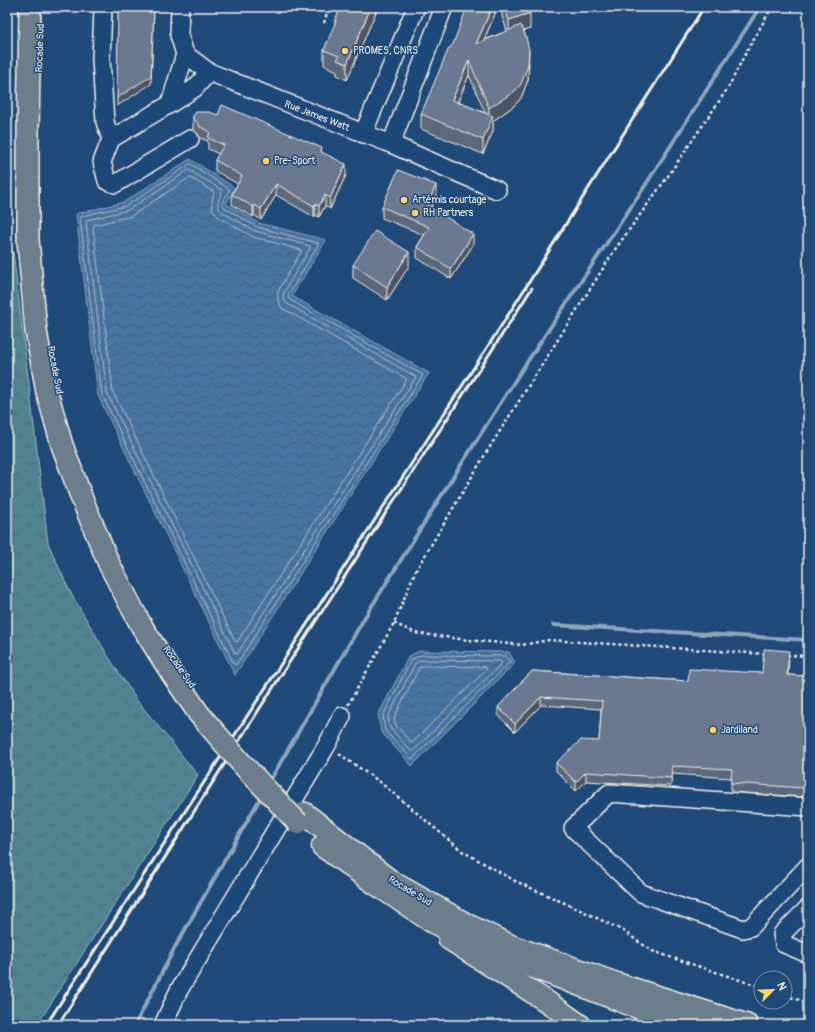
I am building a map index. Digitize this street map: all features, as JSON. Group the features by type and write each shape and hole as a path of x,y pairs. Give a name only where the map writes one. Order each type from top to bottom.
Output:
{"highway":[{"path":"323,846 430,920 487,949 666,1018 678,1025"},
{"path":"618,984 706,1025"}],"main road":[{"name":"Rocade Sud","path":"30,7 28,239 36,331 47,392 67,459 109,564 141,624 172,674 204,710"},
{"name":"Rocade Sud","path":"41,7 37,132 39,241 47,331 58,390 72,441 91,495 117,560 149,620 204,710 243,765 301,818 392,882 468,925 512,946 618,984 747,1025"},
{"name":"Rocade Sud","path":"301,818 323,846 390,901 546,1001 580,1025"}],"street":[{"path":"103,7 101,59 102,82 105,122 111,139"},
{"path":"170,104 185,54 179,35 180,7"},
{"path":"363,134 416,7"},
{"path":"391,144 444,7"},
{"name":"Rue James Watt","path":"185,54 209,72 391,144 497,190"},
{"path":"190,139 115,184 107,181 102,162 111,139 195,88 209,72"},
{"path":"163,1025 179,990 327,745 342,716"},
{"path":"808,807 609,793 573,828 641,893 743,929 751,927 808,866"},
{"path":"808,908 782,934 784,944 808,954"}],"path":[{"path":"324,22 329,7"},
{"path":"342,716 394,623 415,572 486,453 616,248 668,176 728,88 744,56 772,7"},
{"path":"394,623 415,633 522,645 549,640 769,654"},
{"path":"784,655 808,656"},
{"path":"327,745 380,782 462,851 515,882 622,930 652,950 753,984"},
{"path":"793,998 808,1003"}],"green space":[{"path":"13,251 48,543 69,590 108,656 136,699 198,775 37,1025 7,1025 7,255"}],"water":[{"path":"190,159 235,188 226,204 259,223 326,240 292,296 429,373 235,675 98,396 76,214 124,202"},
{"path":"420,651 509,652 515,663 412,766 381,732 378,715 409,656"}],"building":[{"name":"PROMES, CNRS","path":"341,7 371,7 347,64 337,60 339,56 324,50"},
{"path":"467,7 492,7 476,44 521,25 529,50 528,65 521,84 515,91 489,108 469,60 452,100 493,116 483,140 421,114 448,50 453,44"},
{"path":"504,7 515,7 530,13 509,20"},
{"path":"118,8 154,9 151,76 117,98"},
{"path":"222,105 322,148 321,152 346,164 330,198 325,195 319,206 315,204 314,206 276,184 261,209 254,205 253,207 232,194 242,176 215,160 224,145 208,138 210,132 200,127 193,119 196,112 209,112 218,115"},
{"path":"398,170 436,185 427,205 473,234 451,269 417,247 429,227 382,207"},
{"path":"375,231 409,252 387,287 353,265"},
{"path":"764,649 789,651 787,675 808,676 808,774 805,774 804,788 731,783 732,769 672,766 671,778 586,772 576,782 556,763 581,740 599,741 602,701 541,697 515,724 498,707 532,671 688,681 689,669 762,673"}],"waterway":[{"path":"268,784 365,617 443,493 521,371 639,195 760,7"},
{"path":"553,625 808,640"},
{"path":"135,1025 174,949 262,795"}],"railway":[{"path":"46,1025 503,323 704,7"},
{"path":"58,1025 309,632 532,288"}],"place":[{"name":"PROMES, CNRS","path":"345,51"},
{"name":"Pre-Sport","path":"266,161"},
{"name":"Artémis courtage","path":"404,200"},
{"name":"RH Partners","path":"415,213"},
{"name":"Jardiland","path":"713,730"}]}
